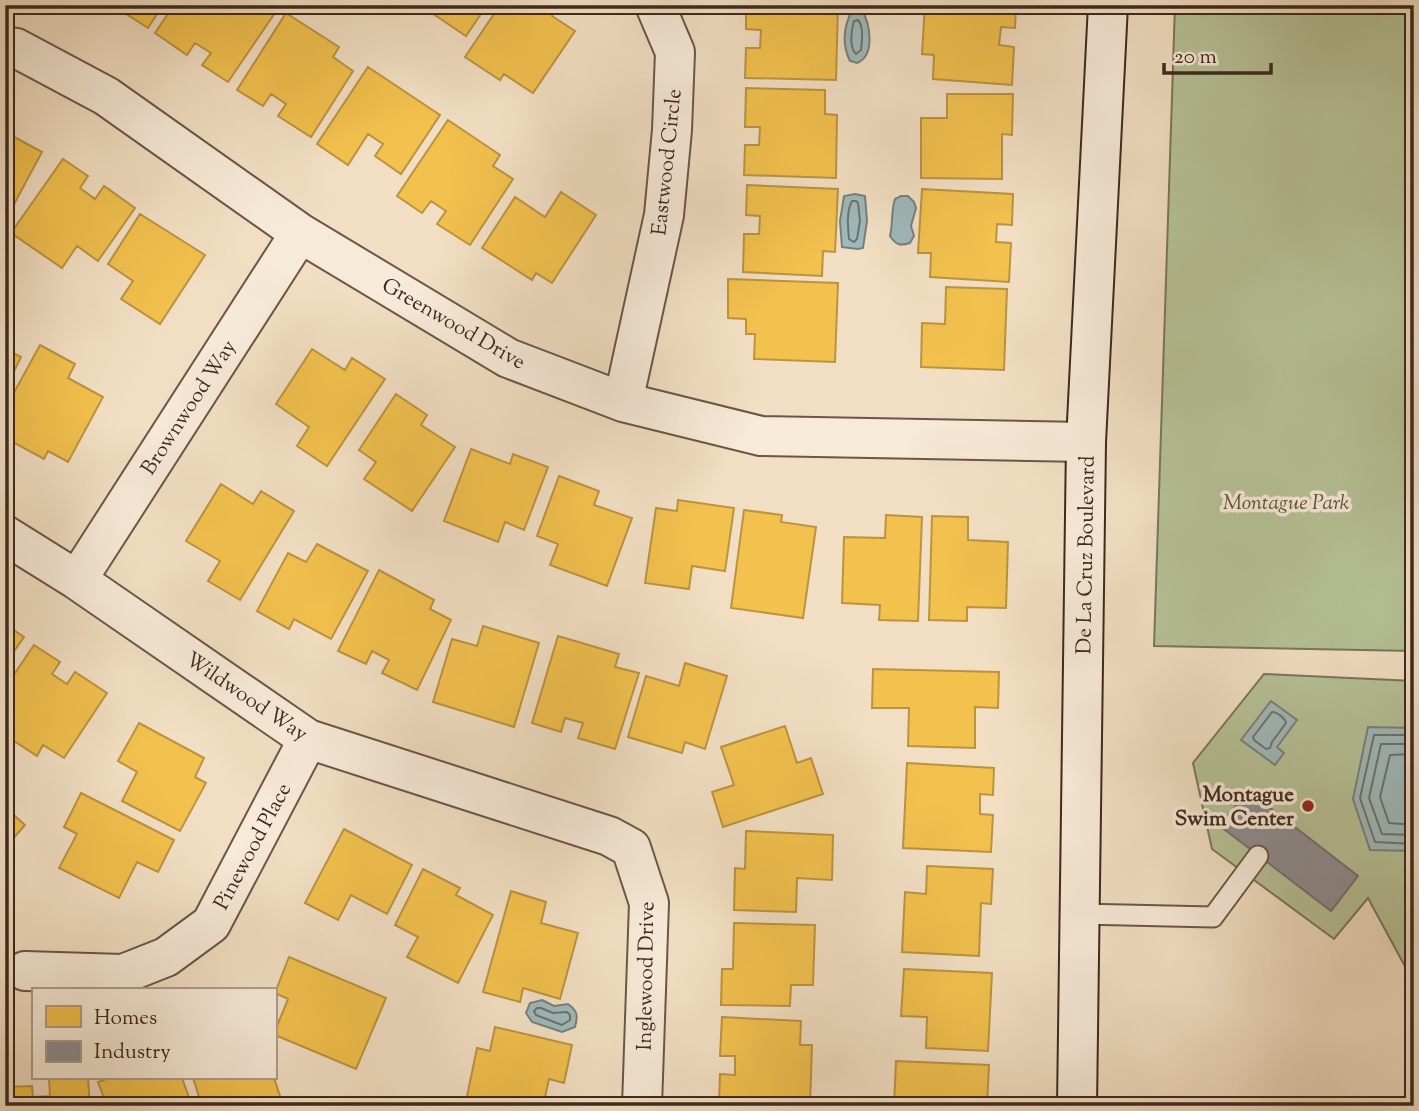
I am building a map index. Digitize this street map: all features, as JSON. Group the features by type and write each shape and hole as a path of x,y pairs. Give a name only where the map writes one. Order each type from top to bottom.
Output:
{"street":[{"name":"Eastwood Circle","path":"623,402 664,215 672,130 675,52 655,5"},
{"name":"De La Cruz Boulevard","path":"1077,1106 1086,442 1108,5"},
{"name":"Greenwood Drive","path":"5,46 16,48 106,96 300,233 508,358 623,402 761,436 1086,442"},
{"name":"Brownwood Way","path":"77,580 300,233"},
{"name":"Wildwood Way","path":"5,535 77,580 308,739 608,836 631,848"},
{"name":"Pinewood Place","path":"25,971 122,974 166,957 211,924 308,739"},
{"name":"Inglewood Drive","path":"631,848 649,903 642,1106"}],"lane":[{"path":"1080,914 1213,917 1258,856"}],"green space":[{"name":"Montague Park","path":"1175,5 1414,5 1414,651 1154,646"},
{"name":"Montague Swim Center","path":"1264,674 1414,681 1414,983 1368,898 1334,939 1212,849 1193,763"}],"water":[{"path":"853,8 861,8 870,38 867,53 857,63 850,61 845,41 847,21"},
{"path":"844,196 865,196 867,221 863,248 858,249 842,247 840,221"},
{"path":"908,196 916,208 911,226 914,236 910,243 898,244 890,236 895,199"},
{"path":"1271,701 1297,720 1277,747 1284,753 1275,765 1241,740"},
{"path":"1368,727 1414,728 1414,851 1370,850 1353,799"},
{"path":"542,1000 554,1006 568,1004 576,1014 575,1027 562,1032 532,1022 526,1013 530,1003"}],"building: Homes":[{"path":"163,5 148,28 115,7"},
{"path":"174,5 279,7 228,82 202,65 211,53 195,43 187,55 155,33"},
{"path":"420,5 487,5 466,36"},
{"path":"500,5 554,5 557,7 552,16 575,31 533,93 504,74 500,80 465,57"},
{"path":"746,5 838,5 836,80 745,78 746,48 760,48 761,30 746,29"},
{"path":"925,5 1016,5 1015,28 1001,27 999,45 1014,47 1012,85 933,79 934,55 922,54"},
{"path":"286,13 339,47 333,57 353,71 311,137 278,116 286,104 271,94 263,106 237,90"},
{"path":"368,67 440,115 401,174 375,156 383,144 368,134 348,165 317,144"},
{"path":"746,88 825,90 825,114 837,115 836,178 744,175 745,145 759,145 760,127 745,127"},
{"path":"947,94 1013,94 1012,135 1002,134 1002,179 921,178 921,118 947,118"},
{"path":"448,120 500,155 493,166 513,179 470,245 437,224 446,211 431,201 422,213 397,196"},
{"path":"5,132 42,152 5,221"},
{"path":"63,159 88,176 80,188 95,199 104,186 135,208 98,261 77,246 62,268 11,233"},
{"path":"747,185 838,189 835,252 823,251 822,276 743,272 744,234 759,234 760,216 746,215"},
{"path":"922,189 1013,194 1012,225 997,224 996,242 1011,243 1009,282 930,277 931,253 918,253"},
{"path":"561,192 596,215 552,283 536,273 532,280 482,248 515,197 545,217"},
{"path":"140,214 205,255 160,324 121,299 133,281 108,264"},
{"path":"728,279 838,283 835,362 754,359 755,334 746,334 746,319 728,318"},
{"path":"946,287 1007,289 1004,370 921,367 922,323 945,324"},
{"path":"5,326 11,329 5,342"},
{"path":"40,345 75,364 68,378 103,397 68,462 48,451 44,459 5,438 5,409"},
{"path":"5,349 21,357 5,390"},
{"path":"312,349 345,370 352,358 385,379 327,466 297,446 309,427 276,404"},
{"path":"396,394 427,415 421,425 455,447 412,511 364,479 376,462 359,450"},
{"path":"471,449 510,464 513,454 548,467 524,530 505,522 498,542 444,521"},
{"path":"559,476 599,491 594,505 632,518 607,586 550,565 558,544 537,536"},
{"path":"221,484 253,504 261,491 294,511 240,600 208,581 220,561 186,541"},
{"path":"678,500 734,508 725,571 692,566 689,589 645,583 656,508 677,511"},
{"path":"744,510 782,515 781,522 816,527 803,618 731,608"},
{"path":"886,515 922,517 918,621 879,620 880,605 842,603 844,537 885,538"},
{"path":"932,516 968,517 968,540 1008,542 1006,608 967,607 967,621 929,620"},
{"path":"317,544 368,571 331,639 294,619 289,629 257,611 288,553 306,562"},
{"path":"379,570 434,600 430,609 451,620 417,690 382,673 389,660 372,651 366,664 338,651"},
{"path":"5,624 24,637 5,664"},
{"path":"483,626 539,643 514,727 433,702 452,639 477,646"},
{"path":"558,636 619,654 615,667 639,673 615,749 578,738 583,723 565,718 561,732 532,723"},
{"path":"34,645 60,662 52,674 67,684 75,672 107,693 64,758 43,745 37,756 5,735 5,688"},
{"path":"685,663 727,676 705,749 685,742 682,753 628,737 646,676 679,686"},
{"path":"873,669 999,672 998,708 975,707 975,748 908,746 909,708 872,708"},
{"path":"139,723 204,758 195,777 206,783 180,831 122,801 137,772 118,761"},
{"path":"785,726 797,763 811,758 823,794 723,827 712,792 734,785 721,747"},
{"path":"907,763 994,768 993,795 980,794 980,814 993,815 991,852 903,848"},
{"path":"81,793 174,840 158,872 137,862 119,898 59,868 77,834 64,827"},
{"path":"5,807 25,825 5,848"},
{"path":"344,829 412,865 387,914 351,895 338,920 305,903"},
{"path":"746,831 833,835 832,880 797,878 796,912 734,910 735,868 745,869"},
{"path":"927,866 993,869 991,904 981,903 979,956 902,952 905,892 926,894"},
{"path":"423,869 460,888 456,895 493,915 458,983 407,957 418,937 395,925"},
{"path":"511,891 546,902 541,923 578,933 560,999 523,988 520,1002 483,992"},
{"path":"734,923 815,925 813,985 791,985 790,1006 721,1005 722,969 733,969"},
{"path":"289,957 386,998 356,1069 276,1035 276,1029 288,999 276,993"},
{"path":"904,969 992,973 988,1051 926,1048 927,1017 901,1016"},
{"path":"722,1017 801,1021 800,1045 812,1045 810,1106 719,1105 720,1074 735,1075 735,1056 720,1056"},
{"path":"495,1027 572,1045 564,1083 549,1079 545,1097 560,1100 558,1106 465,1106 477,1048 490,1051"},
{"path":"896,1061 989,1065 987,1106 894,1106"},
{"path":"49,1080 88,1080 90,1106 5,1106 5,1087 32,1086 33,1097 50,1096"},
{"path":"183,1080 192,1106 107,1106 98,1082"},
{"path":"194,1080 275,1080 282,1102 270,1106 202,1106"},
{"path":"1174,1097 1219,1098 1219,1106 1174,1106"},
{"path":"1294,1101 1339,1103 1339,1106 1294,1106"},
{"path":"1368,1101 1413,1101 1413,1106 1368,1106"}],"building: Industry":[{"path":"1247,790 1358,876 1331,911 1220,826"}],"place":[{"name":"Montague Swim Center","path":"1308,806"}]}
